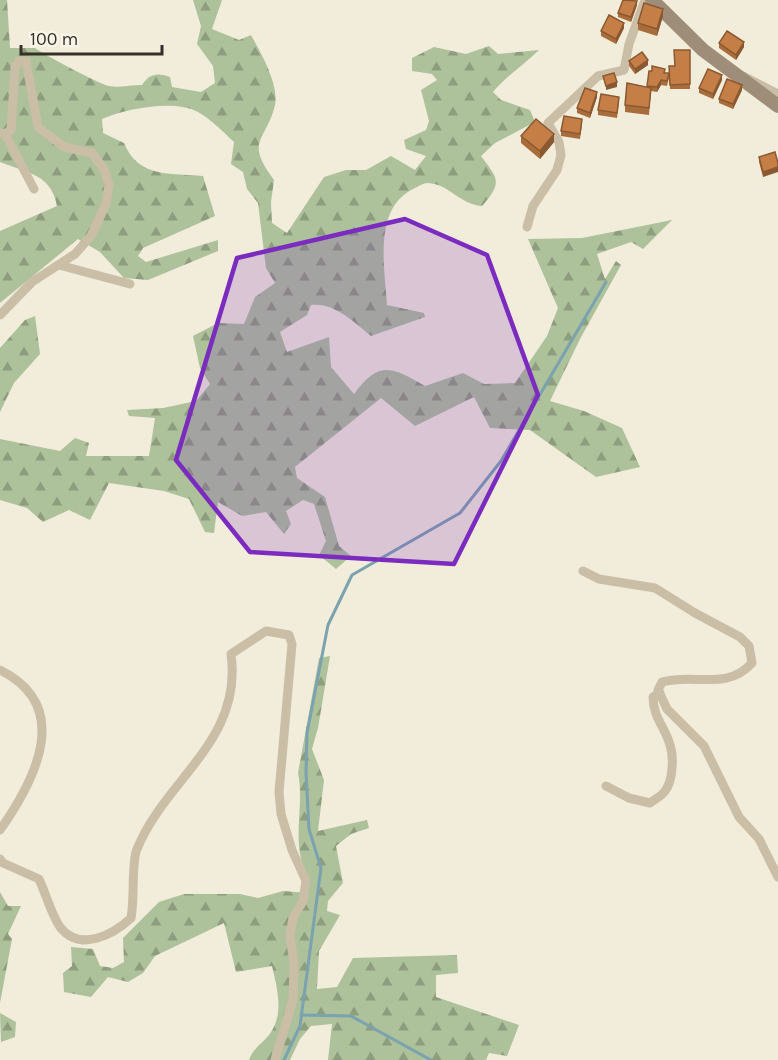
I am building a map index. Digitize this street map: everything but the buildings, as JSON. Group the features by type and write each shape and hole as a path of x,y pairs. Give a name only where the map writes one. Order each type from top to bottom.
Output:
{"main road":[{"path":"652,0 703,50 741,75 778,106"}],"street":[{"path":"527,227 533,206 557,170 561,155 559,142 548,123 598,76 624,70 629,44 645,0"},
{"path":"0,315 32,282 75,254 91,236 100,219 109,184 104,169 92,153 64,147 38,127 26,61 19,61 15,67 14,113 11,130 2,134 34,189"},
{"path":"741,75 778,94"},
{"path":"59,265 130,284"},
{"path":"583,571 598,579 656,588 695,614 740,637 749,646 752,663 741,674 721,680 678,678 662,682 658,690 667,709 704,746 739,817 759,839 778,877"},
{"path":"0,859 3,863 39,879 56,920 69,934 94,939 120,929 132,918 136,850 172,794 205,753 223,720 234,679 231,654 266,631 289,635 292,644 279,792 284,823 306,881 303,901 293,918 290,935 294,964 293,1000 274,1060"},
{"path":"0,669 24,686 38,702 44,726 38,759 25,788 0,830"},
{"path":"606,786 628,798 650,803 665,792 670,780 672,763 670,745 653,710 653,697 660,693"}],"highlighted area":[{"path":"405,219 487,255 538,395 454,564 250,552 176,460 237,258"}],"green space":[{"path":"0,0 7,0 10,48 35,48 109,86 142,85 151,76 161,75 170,77 172,87 201,92 215,83 213,66 197,44 201,26 193,0 222,0 212,29 239,40 251,35 272,78 276,97 275,105 259,148 260,157 274,180 271,202 272,223 287,233 324,177 346,170 366,170 391,156 415,170 426,156 406,149 404,140 426,130 429,121 421,90 437,80 432,74 412,71 412,58 434,47 466,54 489,46 498,54 539,50 493,92 501,100 530,110 535,122 495,143 481,156 496,181 493,191 482,206 467,202 442,187 428,183 411,190 399,199 391,212 384,242 387,305 424,313 425,317 371,336 336,310 311,305 307,315 280,332 287,352 329,337 331,367 354,394 371,376 386,370 404,374 425,386 463,373 484,384 515,383 547,336 558,308 528,239 582,238 672,220 643,249 631,242 597,254 605,279 616,261 621,265 580,339 550,401 584,411 622,428 640,467 596,477 530,430 490,428 474,397 415,426 381,398 295,467 297,478 325,497 339,546 351,556 336,569 319,555 326,541 314,504 303,500 286,511 291,524 284,534 266,512 242,516 218,502 214,533 205,532 189,499 164,491 109,483 90,520 69,510 43,522 27,508 0,500 0,439 60,451 75,438 89,443 86,456 149,456 155,418 129,416 127,410 163,408 196,401 210,384 200,368 193,336 218,323 244,324 255,297 275,283 266,268 258,203 247,189 243,172 231,164 234,142 198,112 188,108 163,106 136,109 102,119 103,133 124,143 130,154 146,168 156,172 203,176 215,216 143,248 138,256 146,262 218,240 218,251 148,280 124,278 100,252 78,239 0,303 0,231 57,206 50,187 44,181 29,172 0,162"},
{"path":"35,316 40,354 14,383 0,412 0,348 25,320"},
{"path":"330,656 318,728 312,749 324,780 318,831 367,820 369,828 351,834 336,846 343,883 328,901 327,911 340,915 319,951 317,989 337,987 353,958 457,955 458,973 436,975 436,997 519,1025 507,1056 489,1053 486,1060 328,1060 332,1024 311,1026 300,1039 290,1060 249,1060 255,1049 274,1027 278,1010 276,983 272,966 236,972 224,923 155,956 143,973 128,982 108,977 91,997 64,992 63,973 72,966 71,947 93,949 100,966 113,968 124,962 123,938 159,902 184,894 240,894 258,898 283,891 308,893 299,846 298,773 319,658"},
{"path":"0,892 8,906 21,906 8,934 12,939 0,1003"},
{"path":"0,1013 16,1022 15,1037 1,1042"}],"waterway":[{"path":"284,1060 300,1026 321,868 309,829 306,773 307,733 328,625 352,575 460,513 501,461 606,282"},
{"path":"301,1015 351,1016 431,1060"}]}
